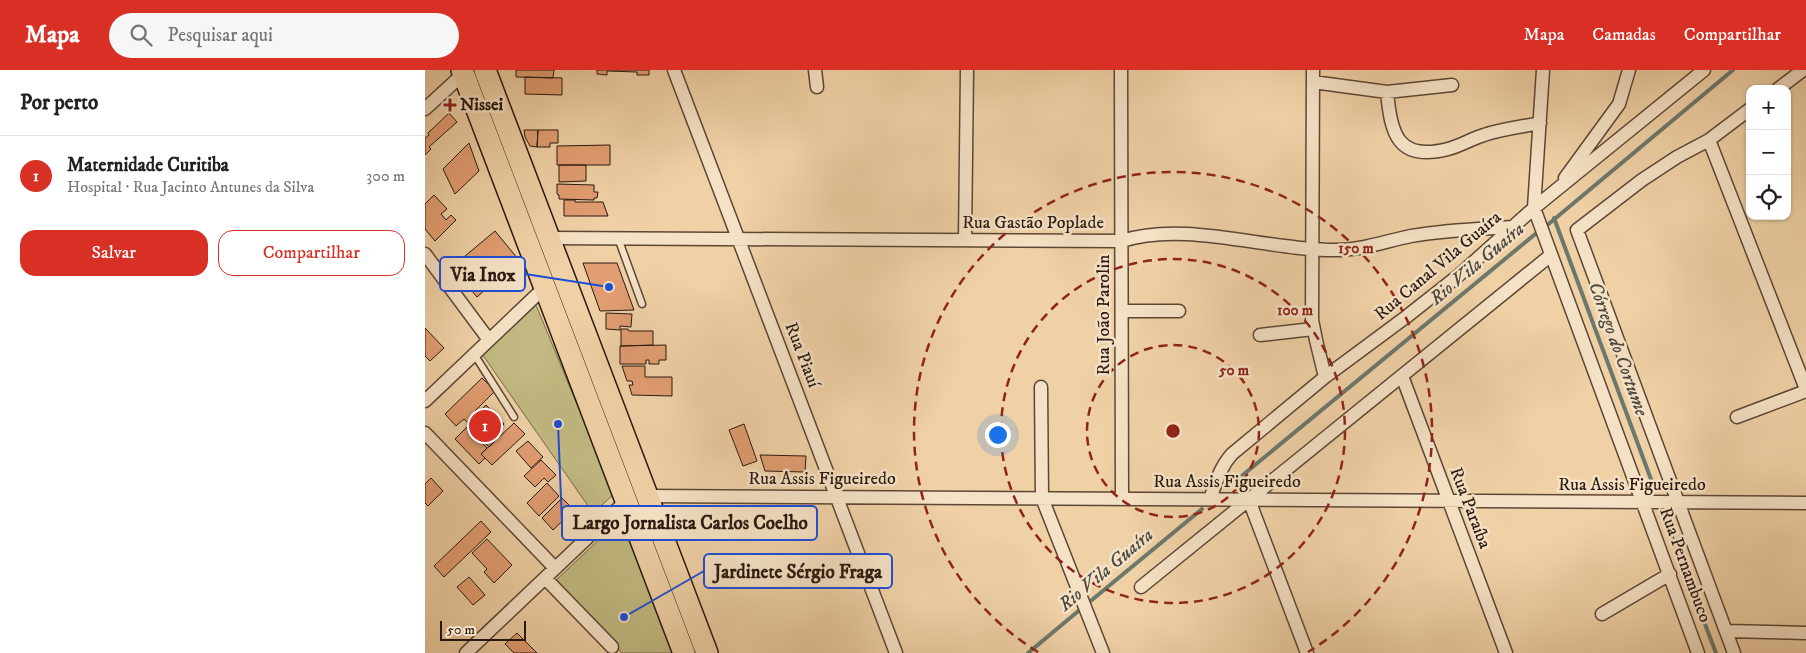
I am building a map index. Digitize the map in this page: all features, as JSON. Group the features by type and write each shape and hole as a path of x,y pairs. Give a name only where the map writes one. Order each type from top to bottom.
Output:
{"main road":[{"path":"485,70 707,653"},
{"path":"463,72 684,653"}],"street":[{"name":"Rua Piauí","path":"674,70 897,653"},
{"path":"815,70 817,87"},
{"path":"965,240 967,70"},
{"name":"Rua João Parolin","path":"1121,70 1122,499"},
{"name":"Rua Pernambuco","path":"1543,70 1534,208 1698,653"},
{"path":"1557,189 1619,104 1629,70"},
{"name":"Rua Canal Vila Guaíra","path":"1210,499 1220,472 1232,454 1325,376 1414,311 1534,208 1705,70"},
{"path":"1783,85 1803,70"},
{"path":"425,109 463,72"},
{"path":"1325,376 1313,329 1313,76 1387,92 1452,85"},
{"path":"1387,92 1389,116 1396,137 1409,148 1420,151 1448,149 1483,135 1540,123"},
{"path":"1737,417 1806,390 1709,140 1746,113"},
{"name":"Rua Pernambuco","path":"1709,140 1677,157 1642,180 1577,230 1734,653"},
{"name":"Rua Gastão Poplade","path":"549,238 1122,241 1143,235 1181,234 1347,250 1429,233 1513,227"},
{"path":"425,254 489,340"},
{"path":"1141,587 1551,255"},
{"path":"425,400 545,287 557,260"},
{"path":"1122,311 1179,311"},
{"path":"1260,334 1313,329"},
{"name":"Rua Paraíba","path":"1402,376 1506,653"},
{"path":"1041,387 1042,498 1103,653"},
{"path":"425,433 555,568"},
{"name":"Rua Assis Figueiredo","path":"647,496 1806,503"},
{"path":"1249,500 1307,653"},
{"path":"466,653 626,501"},
{"path":"1602,614 1670,574"},
{"path":"545,578 612,647"},
{"path":"1726,631 1806,633"}],"lane":[{"path":"618,238 643,304"},
{"path":"474,354 514,417"}],"shaded area":[{"path":"536,305 614,494 593,513 482,354"},
{"path":"622,518 672,653 622,653 554,582"}],"building":[{"path":"516,70 554,70 553,78 516,77"},
{"path":"597,70 649,70 649,75 637,75 637,72 607,71 607,75 597,74"},
{"path":"525,77 562,78 562,95 525,94"},
{"path":"449,113 457,122 429,147 431,149 425,155 425,138"},
{"path":"524,130 538,130 537,147 530,146 525,137"},
{"path":"538,130 558,130 558,143 550,143 550,147 537,147"},
{"path":"469,143 479,171 455,194 443,169"},
{"path":"610,145 610,165 557,165 557,146"},
{"path":"559,165 586,165 586,181 559,182"},
{"path":"557,184 594,185 594,192 598,192 597,198 594,198 594,200 559,199"},
{"path":"434,195 447,209 441,214 446,220 451,215 456,220 435,241 425,229 425,204"},
{"path":"564,200 603,202 608,216 564,216"},
{"path":"495,231 518,259 507,268 514,276 511,278 514,281 504,289 495,281 477,297 452,267"},
{"path":"583,263 617,263 634,310 600,311"},
{"path":"606,313 632,314 631,327 620,326 620,330 606,329"},
{"path":"425,328 444,348 430,361 425,356"},
{"path":"621,329 653,331 653,345 621,346"},
{"path":"666,345 666,360 659,360 659,364 649,364 649,360 646,360 646,364 620,364 620,346"},
{"path":"622,366 645,366 645,377 672,377 672,396 632,395 629,385 633,385 632,381 627,381"},
{"path":"482,378 495,391 475,411 477,414 468,423 464,419 456,426 445,414"},
{"path":"486,405 504,424 492,435 497,439 489,447 467,424"},
{"path":"514,423 525,434 492,465 481,454"},
{"path":"744,424 757,461 743,466 729,430"},
{"path":"467,427 487,448 481,454 485,458 479,464 455,439"},
{"path":"528,441 543,457 531,468 516,451"},
{"path":"760,455 806,456 805,472 765,471"},
{"path":"541,460 556,475 548,482 544,478 535,487 524,476"},
{"path":"431,478 443,491 428,506 425,503 425,484"},
{"path":"547,483 559,496 539,516 527,503"},
{"path":"562,498 574,510 553,530 542,518"},
{"path":"481,521 491,532 444,577 434,566"},
{"path":"487,539 512,565 494,583 484,572 487,569 472,553"},
{"path":"469,577 485,595 473,605 457,587"},
{"path":"517,633 537,653 514,653 505,644"}],"waterway":[{"name":"Rio Vila Guaíra","path":"1545,227 1733,70"},
{"name":"Córrego do Cortume","path":"1554,218 1655,490"},
{"name":"Rio Vila Guaíra","path":"1238,479 1539,231"},
{"name":"Córrego do Cortume","path":"1661,508 1716,653"},
{"name":"Rio Vila Guaíra","path":"1087,604 1202,509"},
{"name":"Rio Vila Guaíra","path":"1028,653 1082,608"}],"place":[{"name":"Nissei","path":"450,105"},
{"name":"Via Inox","path":"609,287"},
{"name":"Largo Jornalista Carlos Coelho","path":"558,424"},
{"name":"Maternidade Curitiba","path":"485,426"},
{"name":"Jardinete Sérgio Fraga","path":"624,617"}]}
